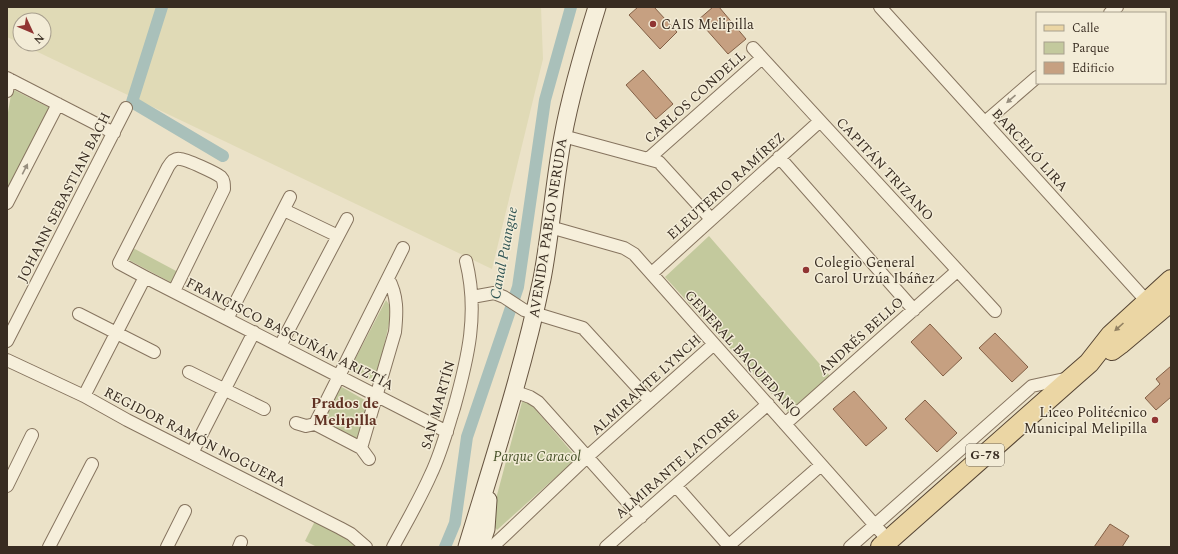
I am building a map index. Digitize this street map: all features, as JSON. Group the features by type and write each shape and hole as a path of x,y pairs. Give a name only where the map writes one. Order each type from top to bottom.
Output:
{"main road":[{"name":"AVENIDA PABLO NERUDA","path":"471,545 513,391 529,312 542,278 563,136 573,92 597,7"},
{"name":"G-78","path":"885,544 1089,363 1111,335 1159,305 1171,280"},
{"name":"AVENIDA PABLO NERUDA","path":"471,545 486,529 490,472"},
{"path":"486,529 487,547"}],"street":[{"name":"BARCELÓ LIRA","path":"880,7 985,122 1159,305"},
{"name":"CAPITÁN TRIZANO","path":"753,48 995,311"},
{"name":"CARLOS CONDELL","path":"648,159 762,58"},
{"path":"985,122 1036,78"},
{"path":"8,83 58,104 114,133"},
{"path":"7,203 58,104"},
{"name":"JOHANN SEBASTIAN BACH","path":"7,341 126,108"},
{"name":"ELEUTERIO RAMÍREZ","path":"652,273 820,121"},
{"path":"563,136 659,162 711,219"},
{"path":"779,157 914,310"},
{"name":"FRANCISCO BASCUÑÁN ARIZTÍA","path":"174,291 224,189 224,181 219,176 185,160 178,159 168,166 119,263 447,432"},
{"path":"228,319 290,197"},
{"path":"284,210 338,236"},
{"path":"280,346 346,219"},
{"name":"GENERAL BAQUEDANO","path":"550,227 628,250 634,254 875,525 885,544"},
{"path":"315,424 403,248"},
{"name":"SAN MARTÍN","path":"393,547 431,474 447,432 461,384 477,296 472,285 466,261"},
{"name":"ANDRÉS BELLO","path":"785,424 958,271"},
{"path":"84,396 145,276"},
{"path":"361,448 392,344 397,320 396,298 388,278"},
{"path":"477,296 494,293 529,312 577,325 586,330 650,401"},
{"path":"79,314 154,352"},
{"path":"192,453 254,332"},
{"name":"ALMIRANTE LYNCH","path":"492,547 587,457 714,344"},
{"name":"REGIDOR RAMÓN NOGUERA","path":"7,360 84,396 340,528 351,534 366,547"},
{"path":"189,372 264,409"},
{"path":"850,547 1032,386 1073,377"},
{"path":"513,391 530,397 538,402 640,517"},
{"name":"ALMIRANTE LATORRE","path":"606,547 768,404"},
{"path":"296,423 306,426 315,424 361,448 369,460"},
{"path":"7,486 32,435"},
{"path":"49,547 92,464"},
{"path":"676,486 729,547 821,465"},
{"path":"167,547 185,511"}],"shaded area":[{"path":"7,7 541,7 543,59 492,269 38,52 52,52 52,12 12,12 12,39 7,37"}],"green space":[{"path":"12,89 52,109 7,195 7,118"},
{"path":"709,236 830,376 788,412 665,277"},
{"path":"133,248 178,272 172,283 127,259"},
{"path":"386,300 390,306 390,319 376,382 349,371"},
{"path":"340,386 370,403 358,442 324,422"},
{"name":"Parque Caracol","path":"522,402 529,402 577,458 497,530 490,521"},
{"path":"316,519 343,534 360,547 317,547 305,541"}],"building":[{"name":"CAIS Melipilla","path":"638,7 654,7 677,32 660,49 629,15"},
{"path":"713,7 719,7 746,39 728,54 698,20"},
{"path":"643,70 673,104 656,119 626,85"},
{"path":"930,324 962,358 943,376 911,342"},
{"path":"995,333 1028,367 1012,382 979,348"},
{"path":"1171,366 1171,397 1156,410 1145,398 1160,384 1156,379"},
{"path":"854,391 887,428 866,446 833,409"},
{"path":"925,400 957,433 937,452 905,419"},
{"path":"1110,524 1129,536 1122,547 1094,547"}],"waterway":[{"path":"162,7 132,102 223,156"},
{"name":"Canal Puangue","path":"445,547 455,523 467,437 518,287 545,100 571,7"}],"place":[{"name":"CAIS Melipilla","path":"653,24"},
{"name":"Colegio General Carol Urzúa Ibáñez","path":"806,270"},
{"name":"Liceo Politécnico Municipal Melipilla","path":"1155,420"}],"district":[{"name":"Prados de Melipilla","path":"345,412"}]}
